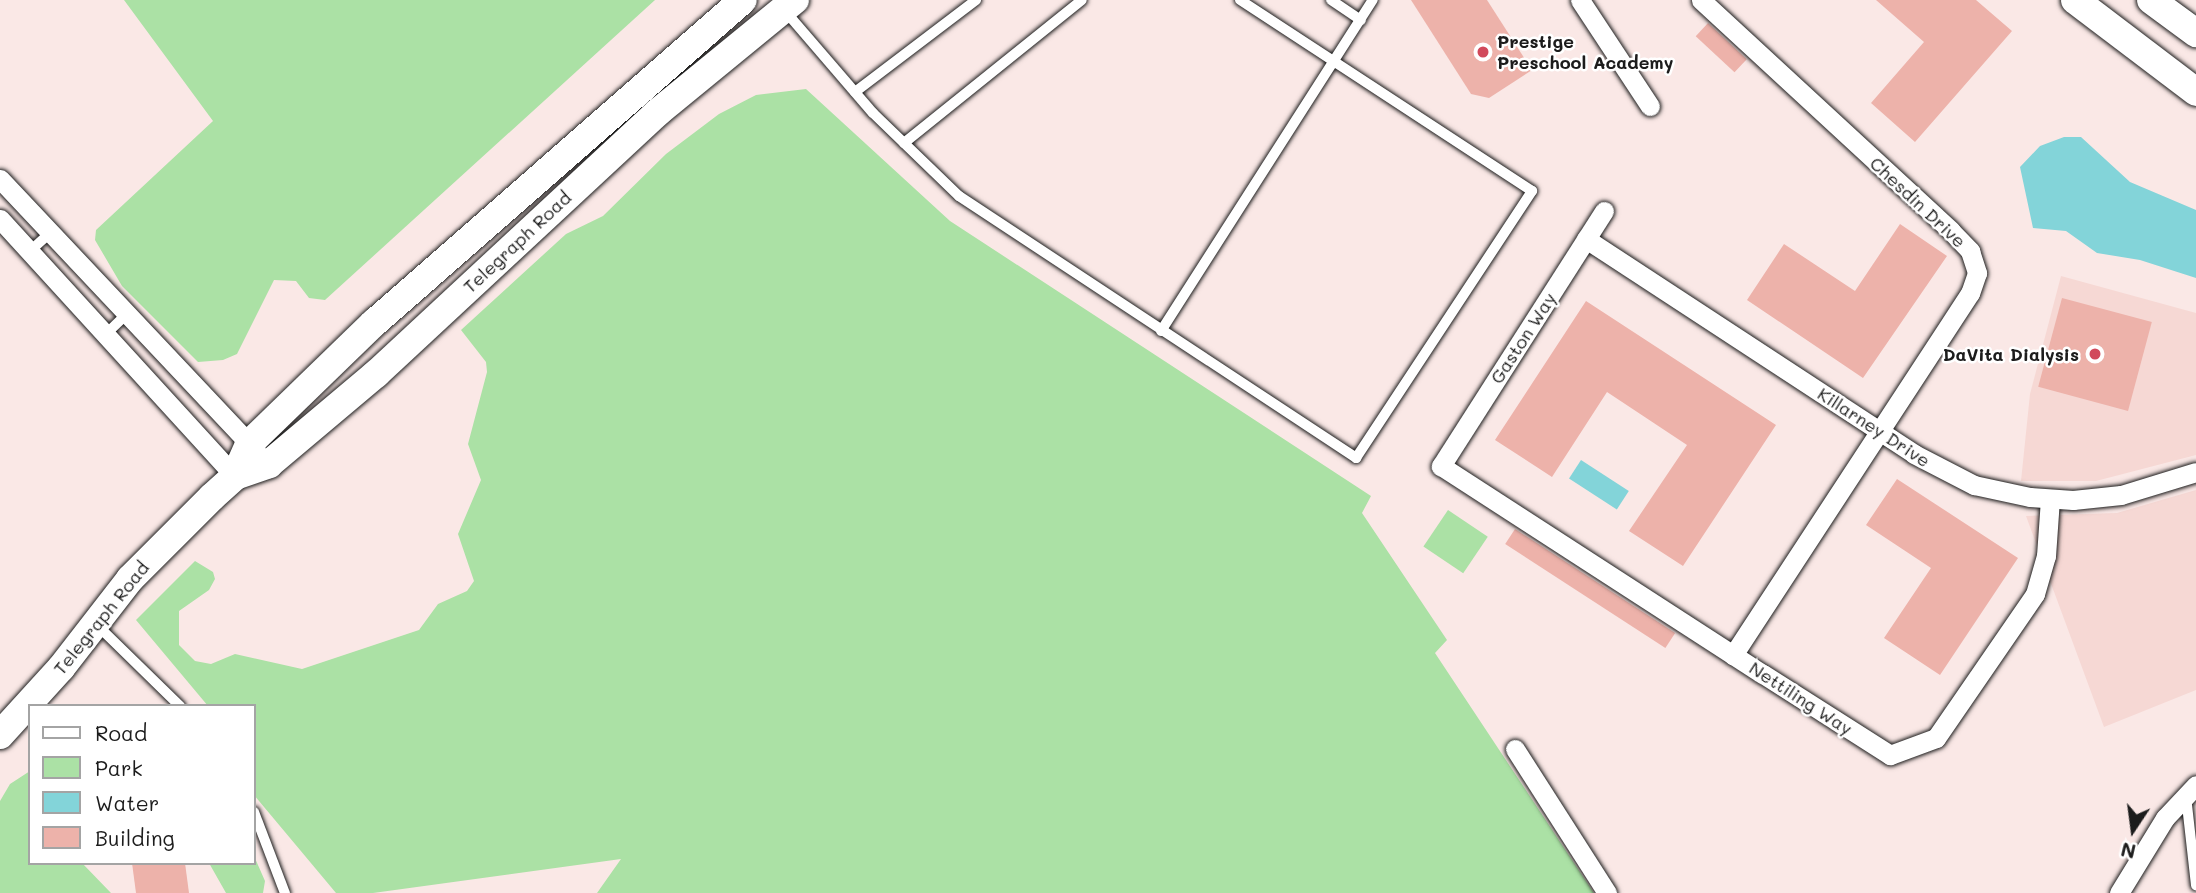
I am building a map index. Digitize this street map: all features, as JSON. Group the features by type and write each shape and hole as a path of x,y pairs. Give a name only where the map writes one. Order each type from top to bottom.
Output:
{"main road":[{"name":"Telegraph Road","path":"0,735 130,579 235,476 249,444 374,323 743,0"},
{"path":"2075,0 2196,92"},
{"path":"2151,0 2196,33"},
{"name":"Telegraph Road","path":"235,476 269,464 376,373 658,112 784,3"}],"street":[{"path":"1580,0 1650,106"},
{"name":"Chesdin Drive","path":"1700,0 1951,231 1974,259 1977,273 1970,293 1733,655"},
{"path":"0,179 269,464"},
{"name":"Gaston Way","path":"1441,466 1604,211"},
{"path":"0,219 235,476"},
{"name":"Killarney Drive","path":"1586,239 1879,431 1957,478 1990,489 2050,499 2121,495 2196,472"},
{"name":"Nettiling Way","path":"1441,466 1890,755 1928,743 1948,725 2035,594 2046,556 2050,499"},
{"path":"1515,749 1607,893"},
{"path":"2119,893 2151,838 2191,790"}],"lane":[{"path":"855,92 976,0"},
{"path":"904,142 1082,0"},
{"path":"784,3 855,92 959,196 1356,458 1531,191 1240,0"},
{"path":"1331,0 1361,20"},
{"path":"1161,331 1374,0"},
{"path":"30,251 50,233"},
{"path":"106,335 127,314"},
{"path":"95,623 178,704"},
{"path":"2191,790 2196,885"},
{"path":"256,817 285,893"}],"shaded area":[{"path":"2061,276 2196,313 2196,455 2096,481 2021,481 2030,394"},
{"path":"2196,490 2196,690 2104,727 2026,516 2117,513"}],"green space":[{"path":"124,0 655,0 325,300 309,298 296,281 274,280 237,354 223,360 198,362 122,286 95,240 96,230 213,121"},
{"path":"806,89 950,221 1371,496 1362,513 1447,640 1435,653 1594,893 597,893 621,859 373,893 336,893 256,797 256,704 206,704 136,620 195,561 213,572 215,579 209,590 179,611 179,645 195,661 211,664 235,654 302,669 419,630 438,604 467,591 474,581 458,534 481,480 468,444 487,372 486,362 461,330 566,234 603,216 666,154 719,114 756,95"},
{"path":"1448,510 1488,537 1463,573 1423,546"},
{"path":"28,772 28,865 84,865 111,893 0,893 0,801 10,784"},
{"path":"256,861 265,881 263,893 226,893 210,865 256,865"}],"water":[{"path":"2064,137 2081,137 2130,182 2196,210 2196,278 2140,260 2097,253 2066,231 2033,228 2020,167 2040,146"},
{"path":"1581,460 1629,491 1617,509 1569,478"}],"building":[{"name":"Prestige Preschool Academy","path":"1411,0 1487,0 1532,70 1489,98 1471,94"},
{"path":"1876,0 1976,0 2012,31 1915,142 1871,103 1924,42"},
{"path":"1708,23 1747,59 1734,72 1696,36"},
{"path":"1900,224 1947,256 1863,378 1747,300 1784,244 1855,291"},
{"name":"DaVita Dialysis","path":"2062,298 2152,322 2128,411 2038,387"},
{"path":"1586,301 1776,425 1683,566 1629,531 1687,445 1607,392 1552,477 1495,440"},
{"path":"1897,479 2018,558 1940,675 1884,638 1931,568 1866,525"},
{"path":"1515,529 1675,633 1665,648 1505,544"},
{"path":"132,865 185,865 189,893 136,893"}],"place":[{"name":"Prestige Preschool Academy","path":"1483,52"},
{"name":"DaVita Dialysis","path":"2095,354"}]}
